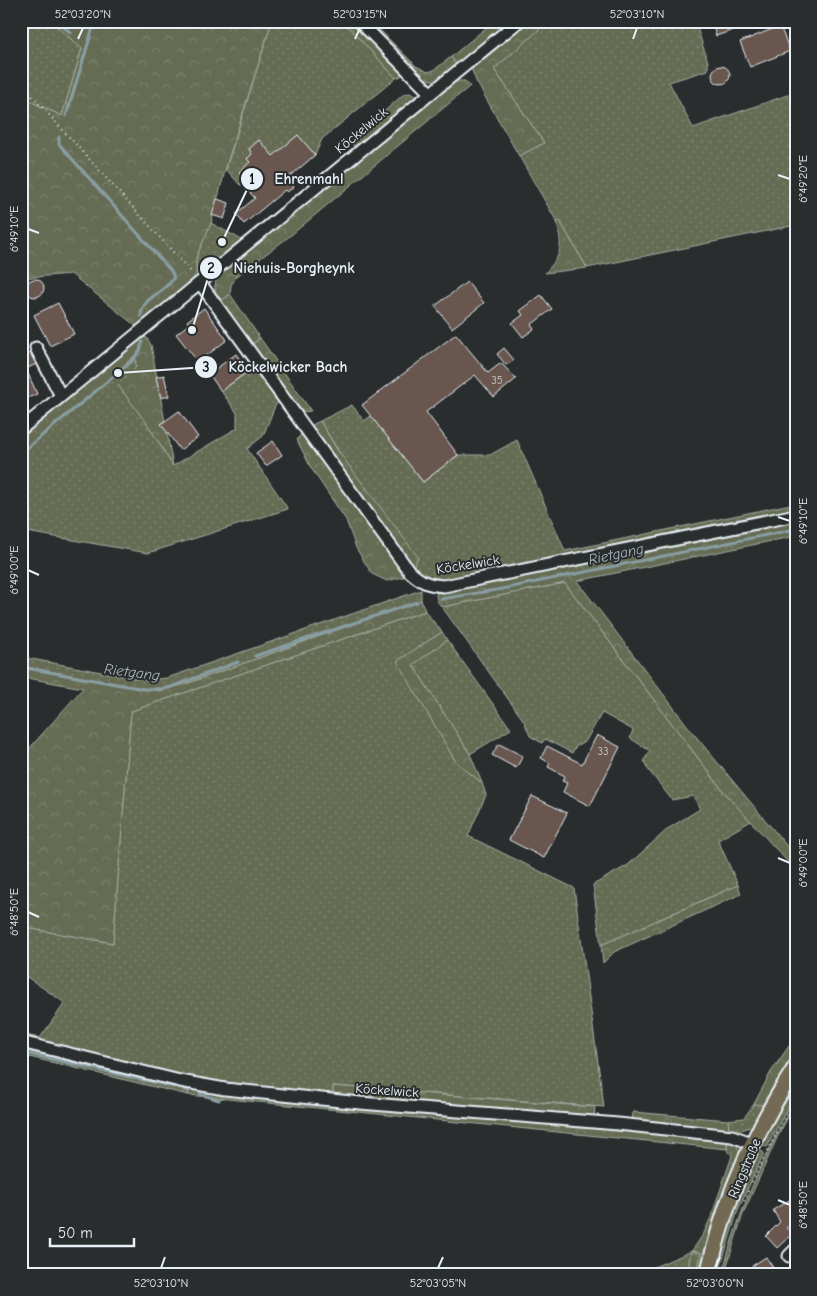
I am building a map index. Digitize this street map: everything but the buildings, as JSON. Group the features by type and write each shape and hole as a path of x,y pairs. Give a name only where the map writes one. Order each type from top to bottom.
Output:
{"main road":[{"name":"Ringstraße","path":"708,1275 725,1213 740,1172 774,1103 796,1067"}],"street":[{"path":"359,21 430,93"},
{"name":"Köckelwick","path":"21,429 519,21"},
{"name":"Köckelwick","path":"200,283 409,571 430,585 444,586 796,515"},
{"path":"36,348 61,396"},
{"name":"Köckelwick","path":"21,1042 171,1079 226,1089 360,1103 675,1130 732,1136 754,1144"}],"path":[{"path":"32,96 200,283"},
{"path":"742,1206 796,1095"}],"green space":[{"path":"21,21 51,21 82,48 62,116 26,99 21,99"},
{"path":"51,21 272,21 228,160 211,223 196,258 196,274 190,283 137,327 71,274 21,278 21,99 25,99 62,116 82,49"},
{"path":"272,21 343,21 396,78 322,139 315,155 298,135 273,156 259,140 249,149 252,154 247,159 250,162 240,172 247,180 240,185 226,169"},
{"path":"343,21 353,21 401,69 401,76 396,78"},
{"path":"362,21 371,21 416,66 428,72 434,70 451,57 458,67 443,79 436,81 418,77"},
{"path":"494,21 512,21 458,67 451,57"},
{"path":"526,21 549,21 494,69 544,143 519,156 476,81 471,68"},
{"path":"549,21 695,21 708,62 708,70 669,82 693,128 796,92 796,225 587,268 560,221 557,222 519,156 544,143 494,69"},
{"path":"457,81 465,81 470,86 291,235 237,276 231,285 230,294 220,302 215,288 215,282 219,275 448,85"},
{"path":"410,93 416,97 414,101 356,148 353,146 353,139 404,94"},
{"path":"560,221 587,268 545,273 555,260 560,249 557,222"},
{"path":"211,223 240,239 242,242 207,271 196,274 196,258"},
{"path":"230,294 260,338 250,346 220,302"},
{"path":"143,334 146,337 141,338 21,438 21,434"},
{"path":"146,337 151,345 173,466 150,428 118,385 136,367 135,355 103,385 21,452 21,438 142,338"},
{"path":"260,338 311,411 303,412 297,410 250,346"},
{"path":"135,355 150,428 173,466 237,428 237,413 221,391 256,366 280,401 275,406 263,436 247,449 288,509 148,553 21,531 21,452 103,385"},
{"path":"352,405 364,421 371,416 423,482 458,455 490,455 517,440 565,551 796,503 796,511 453,580 430,581 412,570 320,421"},
{"path":"320,421 338,451 418,557 412,570 308,427"},
{"path":"303,431 407,576 387,581 372,574 356,548 346,520 311,468 297,440"},
{"path":"796,517 796,536 577,581 693,733 796,857 796,871 724,792 565,583 442,607 437,601 436,594 439,589"},
{"path":"565,583 724,792 751,821 718,840 738,885 601,945 593,885 628,865 669,828 700,809 693,796 672,800 647,768 644,760 650,751 630,738 633,730 602,713 585,742 576,746 572,753 545,739 542,743 530,736 524,721 442,607"},
{"path":"421,590 421,600 159,692 21,666 21,657 144,680 167,678"},
{"path":"421,600 425,611 131,711 113,943 21,927 21,758 83,688 21,677 21,666 159,691 186,684"},
{"path":"425,611 442,632 398,661 456,762 482,783 486,795 468,836 574,888 604,1107 333,1086 333,1096 220,1085 21,1040 21,1034 40,1038 65,1003 21,973 21,927 113,943 131,711"},
{"path":"442,632 447,640 413,665 470,754 482,783 456,762 397,661"},
{"path":"447,640 511,729 470,754 413,665"},
{"path":"738,885 741,894 614,952 603,963 601,945"},
{"path":"796,1036 796,1052 762,1105 754,1104 771,1072"},
{"path":"22,1047 191,1087 188,1095 21,1055"},
{"path":"796,1052 796,1057 758,1122 744,1129 729,1130 728,1120 744,1118 754,1104 762,1105"},
{"path":"796,1078 796,1092 767,1147 759,1144"},
{"path":"333,1086 595,1107 594,1118 333,1096"},
{"path":"191,1087 727,1139 727,1149 188,1095"},
{"path":"796,1099 743,1214 724,1275 722,1275 728,1252 753,1184 773,1140"},
{"path":"633,1112 728,1120 729,1130 632,1122"},
{"path":"727,1139 736,1145 741,1154 702,1275 697,1275 701,1253 692,1251 704,1233 711,1217 732,1156 727,1149"},
{"path":"757,1148 764,1153 738,1210 718,1275 714,1275 738,1195"},
{"path":"691,1251 701,1253 697,1275 687,1275"},
{"path":"692,1251 687,1275 635,1275"}],"waterway":[{"path":"57,21 71,33"},
{"path":"66,116 95,21"},
{"path":"59,137 59,144 171,271 174,277 166,287 145,304 141,316"},
{"path":"21,453 132,361 140,351 142,342"},
{"name":"Rietgang","path":"441,599 502,589 796,529"},
{"name":"Rietgang","path":"255,656 417,602"},
{"name":"Rietgang","path":"21,667 144,689 160,689 171,687 238,662"},
{"path":"30,1054 174,1087"},
{"path":"183,1089 188,1091"},
{"path":"200,1094 219,1100"}],"place":[{"name":"Ehrenmahl","path":"222,242"},
{"name":"Niehuis-Borgheynk","path":"192,330"},
{"name":"Köckelwicker Bach","path":"118,373"}]}
